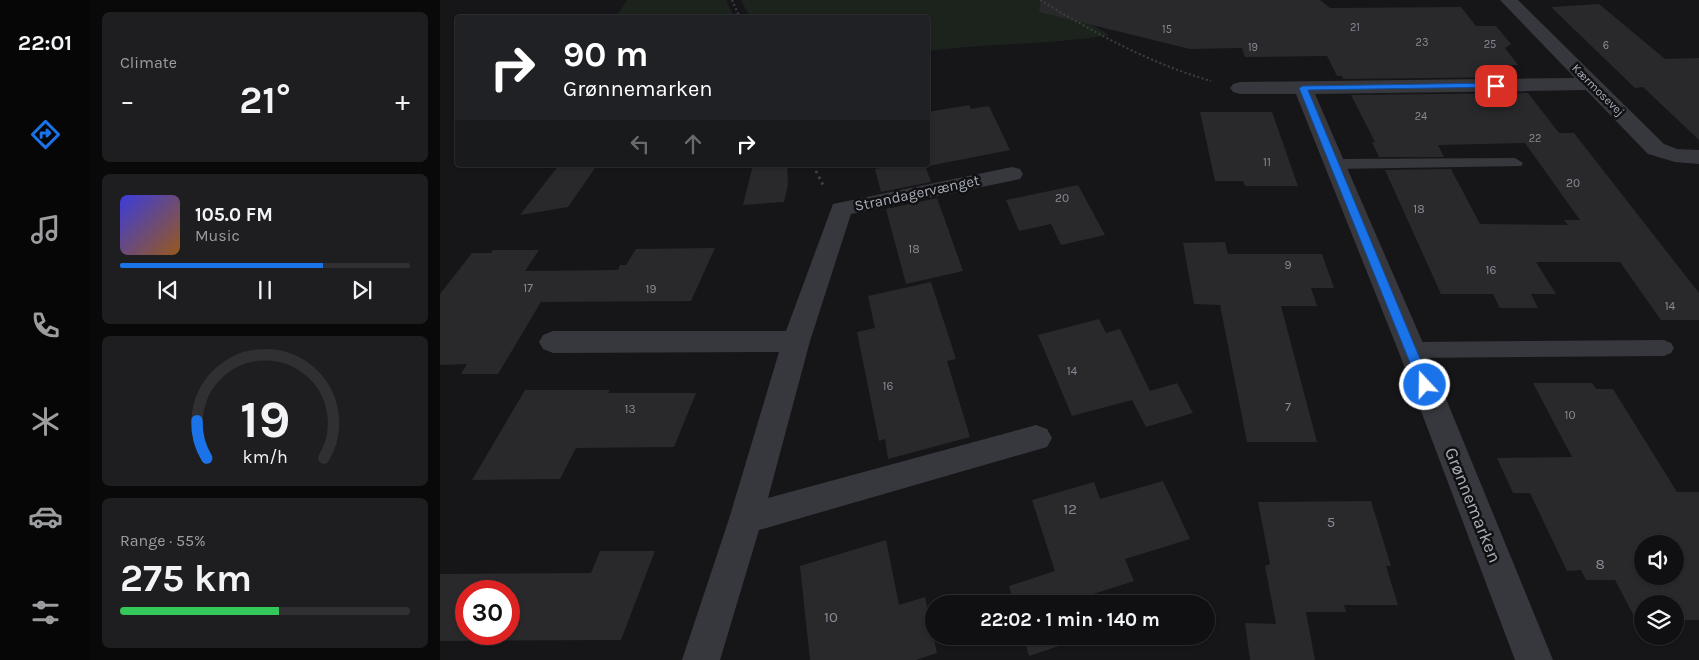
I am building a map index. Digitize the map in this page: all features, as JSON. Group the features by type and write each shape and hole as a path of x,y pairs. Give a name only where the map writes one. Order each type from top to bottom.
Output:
{"street":[{"name":"Kærmosevej","path":"1508,0 1656,149 1675,155 1699,157"},
{"path":"1240,88 1593,84"},
{"name":"Grønnemarken","path":"1303,88 1412,350 1534,660"},
{"name":"Strandagervænget","path":"701,660 746,519 796,341 841,209 1012,174"},
{"path":"553,342 796,341"},
{"path":"746,519 1036,438"}],"lane":[{"path":"1335,164 1515,162"},
{"path":"1412,350 1664,348"}],"path":[{"path":"732,0 739,15"},
{"path":"1040,0 1097,35 1187,75 1240,88"},
{"path":"814,167 825,189"}],"shaded area":[{"path":"627,0 726,0 733,15 617,15"},
{"path":"741,0 1047,0 1110,35 1065,41 930,51 930,15 749,15"}],"building":[{"path":"1041,0 1320,0 1330,8 1461,7 1476,26 1496,26 1511,44 1505,48 1518,65 1506,65 1516,77 1343,79 1342,76 1337,76 1327,56 1245,57 1242,48 1190,49 1039,12"},
{"path":"1599,4 1665,59 1699,58 1699,140 1643,87 1635,88 1551,7"},
{"path":"1528,93 1559,133 1574,133 1699,293 1699,320 1661,320 1620,262 1536,262 1556,294 1531,294 1538,308 1500,308 1493,294 1441,294 1385,170 1451,169 1480,224 1568,225 1564,220 1580,220 1525,143 1438,145 1444,157 1379,157 1372,142 1375,142 1351,95"},
{"path":"969,105 971,109 989,106 1010,150 930,166 930,112"},
{"path":"1200,112 1272,112 1298,186 1245,186 1243,181 1215,181"},
{"path":"557,167 596,167 568,207 520,215"},
{"path":"752,167 787,167 788,185 784,202 743,205"},
{"path":"885,167 926,167 931,182 881,192 875,169"},
{"path":"1078,185 1105,235 1061,245 1051,224 1019,231 1006,200"},
{"path":"937,198 963,271 906,284 886,209"},
{"path":"1225,242 1228,254 1322,254 1334,288 1311,288 1317,306 1281,306 1317,442 1247,442 1220,305 1194,304 1183,243"},
{"path":"715,248 691,301 541,302 498,374 461,374 467,364 440,365 440,294 472,253 491,253 493,250 539,250 525,271 618,270 620,265 626,265 636,249"},
{"path":"931,282 956,359 947,361 970,437 888,459 885,439 879,441 857,332 875,328 868,296"},
{"path":"1099,319 1106,333 1120,329 1150,391 1177,383 1193,413 1146,427 1132,400 1072,416 1038,335"},
{"path":"1533,383 1592,383 1596,389 1613,389 1677,492 1699,492 1699,620 1684,620 1684,595 1634,595 1634,616 1615,580 1586,580 1581,570 1567,571 1530,493 1513,493 1497,458 1572,457"},
{"path":"525,390 610,390 608,393 696,393 674,447 576,448 560,479 472,480"},
{"path":"1163,481 1190,539 1125,559 1134,581 1090,595 1012,595 1009,586 1055,571 1032,500 1094,482 1100,499"},
{"path":"1371,501 1391,566 1386,566 1398,605 1344,605 1346,612 1306,612 1315,660 1250,660 1245,623 1276,624 1265,566 1270,564 1258,502"},
{"path":"886,540 899,605 925,597 925,645 935,645 937,653 916,660 810,660 800,566"},
{"path":"600,551 655,551 621,640 520,641 520,580 455,580 455,641 440,641 440,574 591,573"},
{"path":"1026,645 1062,645 1029,656"}],"route":[{"path":"1425,385 1303,88 1496,86"}]}
